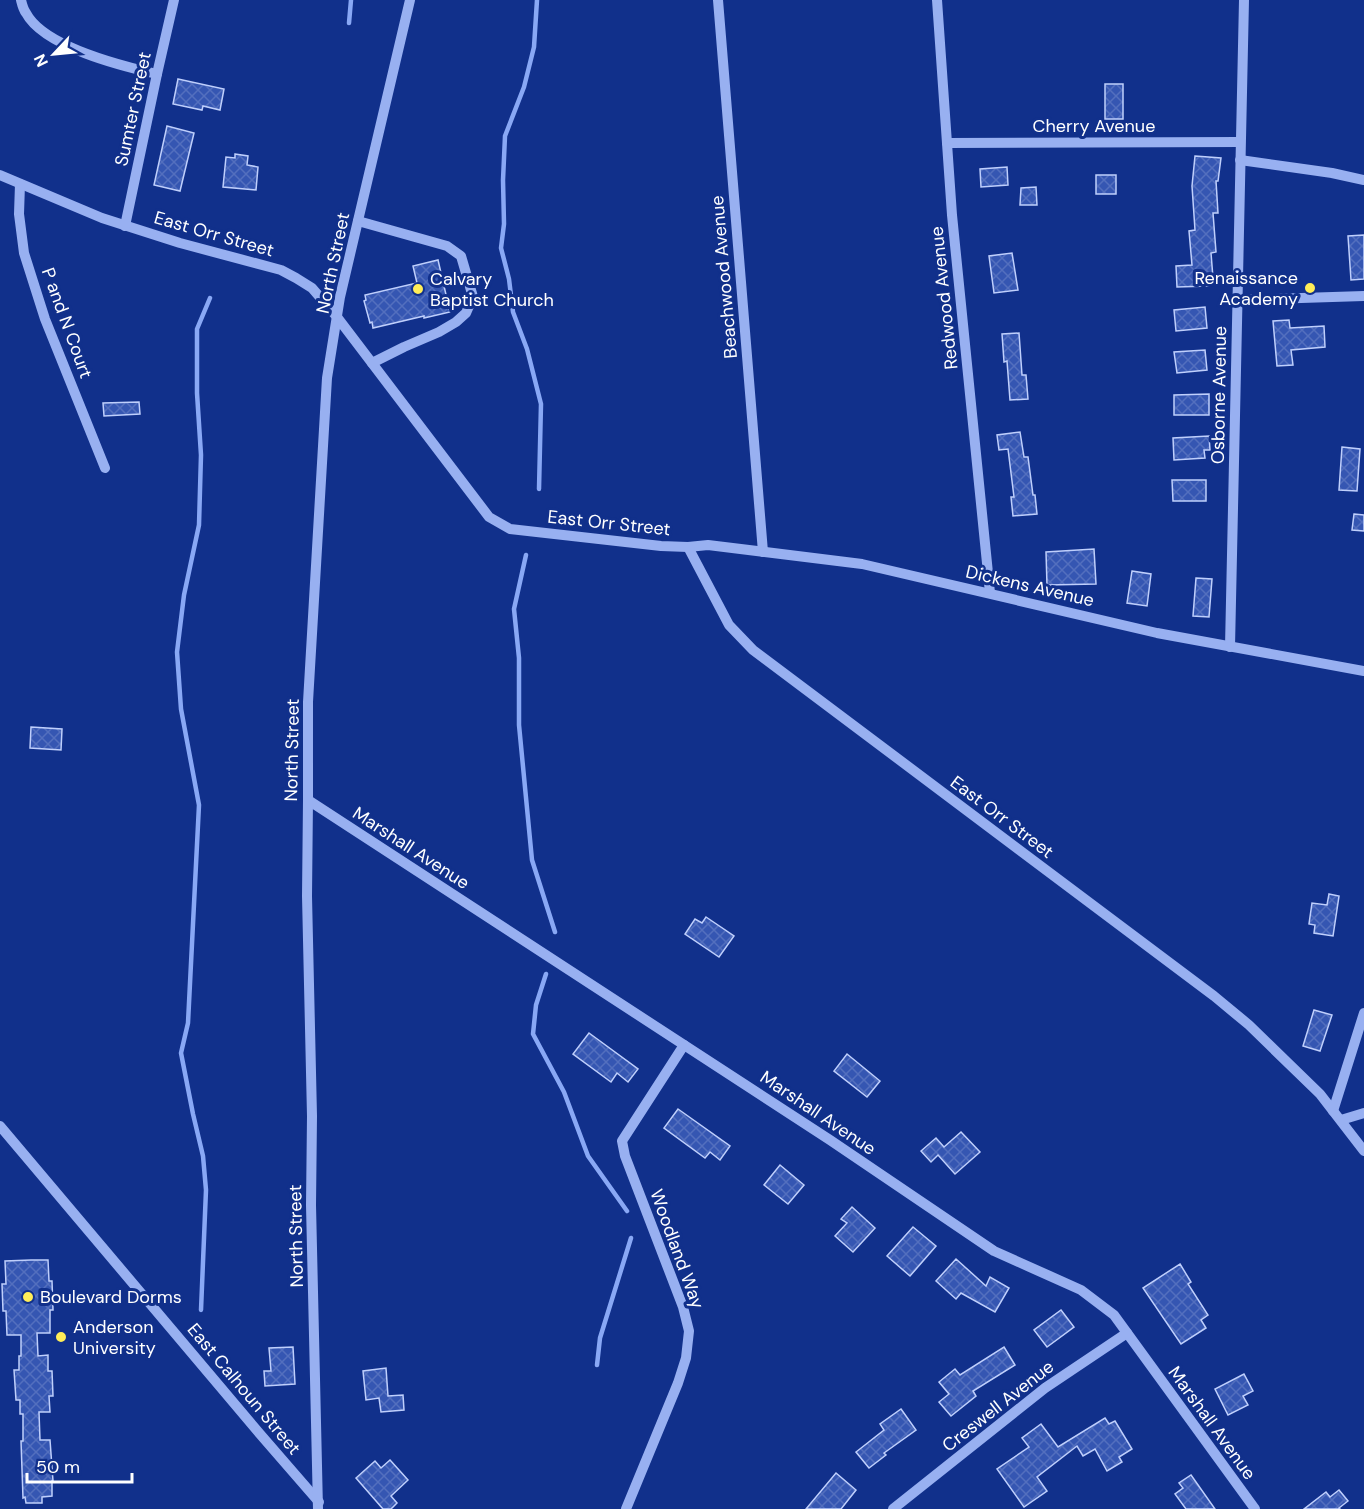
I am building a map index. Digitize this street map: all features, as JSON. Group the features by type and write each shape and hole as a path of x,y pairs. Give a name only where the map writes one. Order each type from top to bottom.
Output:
{"street":[{"path":"21,0 26,14 40,30 62,43 118,65 157,74"},
{"name":"Sumter Street","path":"125,226 174,0"},
{"name":"North Street","path":"318,1504 311,1205 308,702 326,390 340,297 410,0"},
{"name":"Beachwood Avenue","path":"718,0 763,552"},
{"name":"Redwood Avenue","path":"937,0 952,215 990,593"},
{"name":"Osborne Avenue","path":"1230,647 1244,0"},
{"name":"Cherry Avenue","path":"947,143 1240,142"},
{"path":"1240,160 1332,173 1364,180"},
{"name":"East Orr Street","path":"0,175 125,226 281,270 312,288 337,317 489,517 510,529 688,547 729,625 753,650 1214,996 1249,1025 1320,1094 1364,1151"},
{"name":"P and N Court","path":"20,184 19,214 24,253 45,319 105,468"},
{"path":"358,221 447,246 462,256 473,297 466,313 456,322 372,363"},
{"path":"1238,300 1364,296"},
{"name":"Dickens Avenue","path":"688,547 708,545 861,564 1157,633 1364,671"},
{"name":"Marshall Avenue","path":"308,800 830,1140 994,1251 1081,1290 1113,1315 1255,1509"},
{"path":"1333,1111 1364,1013"},
{"name":"Woodland Way","path":"626,1509 678,1383 686,1358 689,1331 683,1307 625,1156 622,1142 684,1045"},
{"path":"1341,1120 1364,1113"},
{"name":"East Calhoun Street","path":"0,1126 318,1504 325,1509"},
{"name":"Creswell Avenue","path":"893,1509 1045,1388 1127,1333"}],"building":[{"path":"178,79 224,89 220,110 203,106 202,110 173,104"},
{"path":"1105,84 1123,84 1123,119 1105,119"},
{"path":"167,126 194,133 180,191 154,185"},
{"path":"235,154 248,156 247,165 258,167 256,190 223,187 226,157 235,158"},
{"path":"1195,156 1221,158 1218,181 1216,181 1218,213 1213,213 1216,252 1211,253 1213,278 1207,278 1208,286 1177,287 1176,266 1192,265 1189,231 1195,230 1192,186"},
{"path":"1007,167 1008,185 981,187 980,169"},
{"path":"1096,175 1116,175 1116,194 1096,194"},
{"path":"1036,187 1037,205 1020,205 1021,188"},
{"path":"1364,235 1364,279 1351,280 1348,236"},
{"path":"1012,253 1018,290 994,293 989,256"},
{"name":"Calvary Baptist Church","path":"438,260 450,312 373,328 364,301 366,300 365,295 417,283 413,266"},
{"path":"1205,307 1207,328 1176,331 1174,310"},
{"path":"1289,320 1290,328 1324,326 1325,347 1291,350 1293,365 1277,366 1273,321"},
{"path":"1019,333 1022,375 1026,375 1028,399 1010,400 1002,334"},
{"path":"1205,350 1207,370 1177,373 1174,352"},
{"path":"1209,394 1209,415 1174,415 1174,395"},
{"path":"139,402 140,414 104,416 103,403"},
{"path":"1020,432 1024,457 1028,457 1037,514 1013,516 1011,497 1014,497 1008,449 999,450 997,435"},
{"path":"1209,436 1210,450 1204,450 1205,458 1174,460 1173,438"},
{"path":"1342,447 1360,449 1357,491 1339,490"},
{"path":"1172,480 1206,480 1206,501 1173,501"},
{"path":"1354,514 1364,515 1364,531 1352,530"},
{"path":"1094,549 1096,584 1047,585 1046,552"},
{"path":"1132,571 1151,574 1147,606 1127,603"},
{"path":"1196,578 1212,579 1209,617 1193,616"},
{"path":"31,727 62,729 61,750 30,748"},
{"path":"1329,894 1339,896 1333,936 1314,933 1315,925 1309,924 1312,903 1327,905"},
{"path":"706,917 734,936 719,957 685,934 695,919 702,923"},
{"path":"1314,1010 1332,1015 1320,1051 1303,1046"},
{"path":"589,1033 638,1069 628,1082 617,1073 611,1082 573,1054"},
{"path":"847,1054 880,1081 867,1097 834,1071"},
{"path":"678,1109 730,1146 720,1160 710,1152 705,1158 664,1128"},
{"path":"961,1132 980,1152 955,1174 938,1155 931,1162 921,1151 936,1138 944,1147"},
{"path":"780,1165 804,1185 788,1204 764,1185"},
{"path":"852,1207 875,1228 853,1252 835,1236 847,1223 841,1219"},
{"path":"913,1227 936,1246 910,1276 887,1256"},
{"path":"956,1259 986,1286 990,1277 1009,1288 995,1312 961,1293 956,1299 936,1281"},
{"path":"48,1260 49,1281 52,1281 53,1310 50,1310 50,1333 37,1333 38,1356 48,1355 48,1371 52,1371 53,1396 49,1396 50,1412 39,1412 40,1440 50,1440 52,1496 42,1497 42,1503 26,1503 25,1497 23,1498 21,1441 23,1441 23,1414 20,1414 20,1400 16,1400 14,1370 19,1370 21,1335 7,1335 2,1284 6,1284 5,1261"},
{"path":"1180,1264 1191,1282 1188,1284 1208,1315 1201,1320 1206,1328 1181,1344 1143,1288"},
{"path":"1061,1310 1074,1327 1047,1347 1034,1330"},
{"path":"293,1347 295,1384 265,1386 264,1371 271,1371 269,1348"},
{"path":"1004,1347 1015,1365 973,1391 976,1396 951,1416 939,1402 949,1394 939,1382 955,1369 960,1375"},
{"path":"386,1368 388,1396 403,1395 404,1410 381,1412 379,1398 366,1400 363,1371"},
{"path":"1244,1374 1253,1391 1243,1396 1248,1405 1228,1415 1215,1389"},
{"path":"901,1409 916,1430 884,1453 886,1455 869,1468 856,1452 884,1430 880,1424"},
{"path":"1105,1418 1109,1424 1115,1421 1132,1449 1119,1457 1122,1462 1107,1471 1095,1449 1083,1456 1077,1446 1037,1477 1047,1491 1024,1507 997,1469 1029,1447 1022,1438 1041,1424 1058,1447"},
{"path":"390,1460 408,1480 391,1496 397,1503 391,1509 383,1509 356,1478 375,1461 381,1468"},
{"path":"836,1473 856,1490 841,1509 806,1509"},
{"path":"1191,1475 1215,1509 1186,1509 1175,1494 1183,1488 1179,1483"},
{"path":"1339,1490 1348,1501 1340,1509 1304,1509 1326,1492 1330,1497"}],"waterway":[{"path":"349,23 351,0"},
{"path":"537,0 534,47 524,87 505,136 504,224 501,248 509,279 513,312 527,349 541,404 539,489"},
{"path":"201,1310 206,1190 203,1156 181,1053 188,1023 199,805 181,709 177,652 184,595 199,525 201,455 197,393 197,329 210,298"},
{"path":"526,555 514,609 519,658 519,725 532,860 555,932"},
{"path":"546,974 536,1005 533,1034 564,1092 588,1156 627,1211"},
{"path":"597,1365 600,1338 631,1238"}],"place":[{"name":"Renaissance Academy","path":"1310,288"},
{"name":"Calvary Baptist Church","path":"418,289"},
{"name":"Boulevard Dorms","path":"28,1297"},
{"name":"Anderson University","path":"61,1337"}]}
